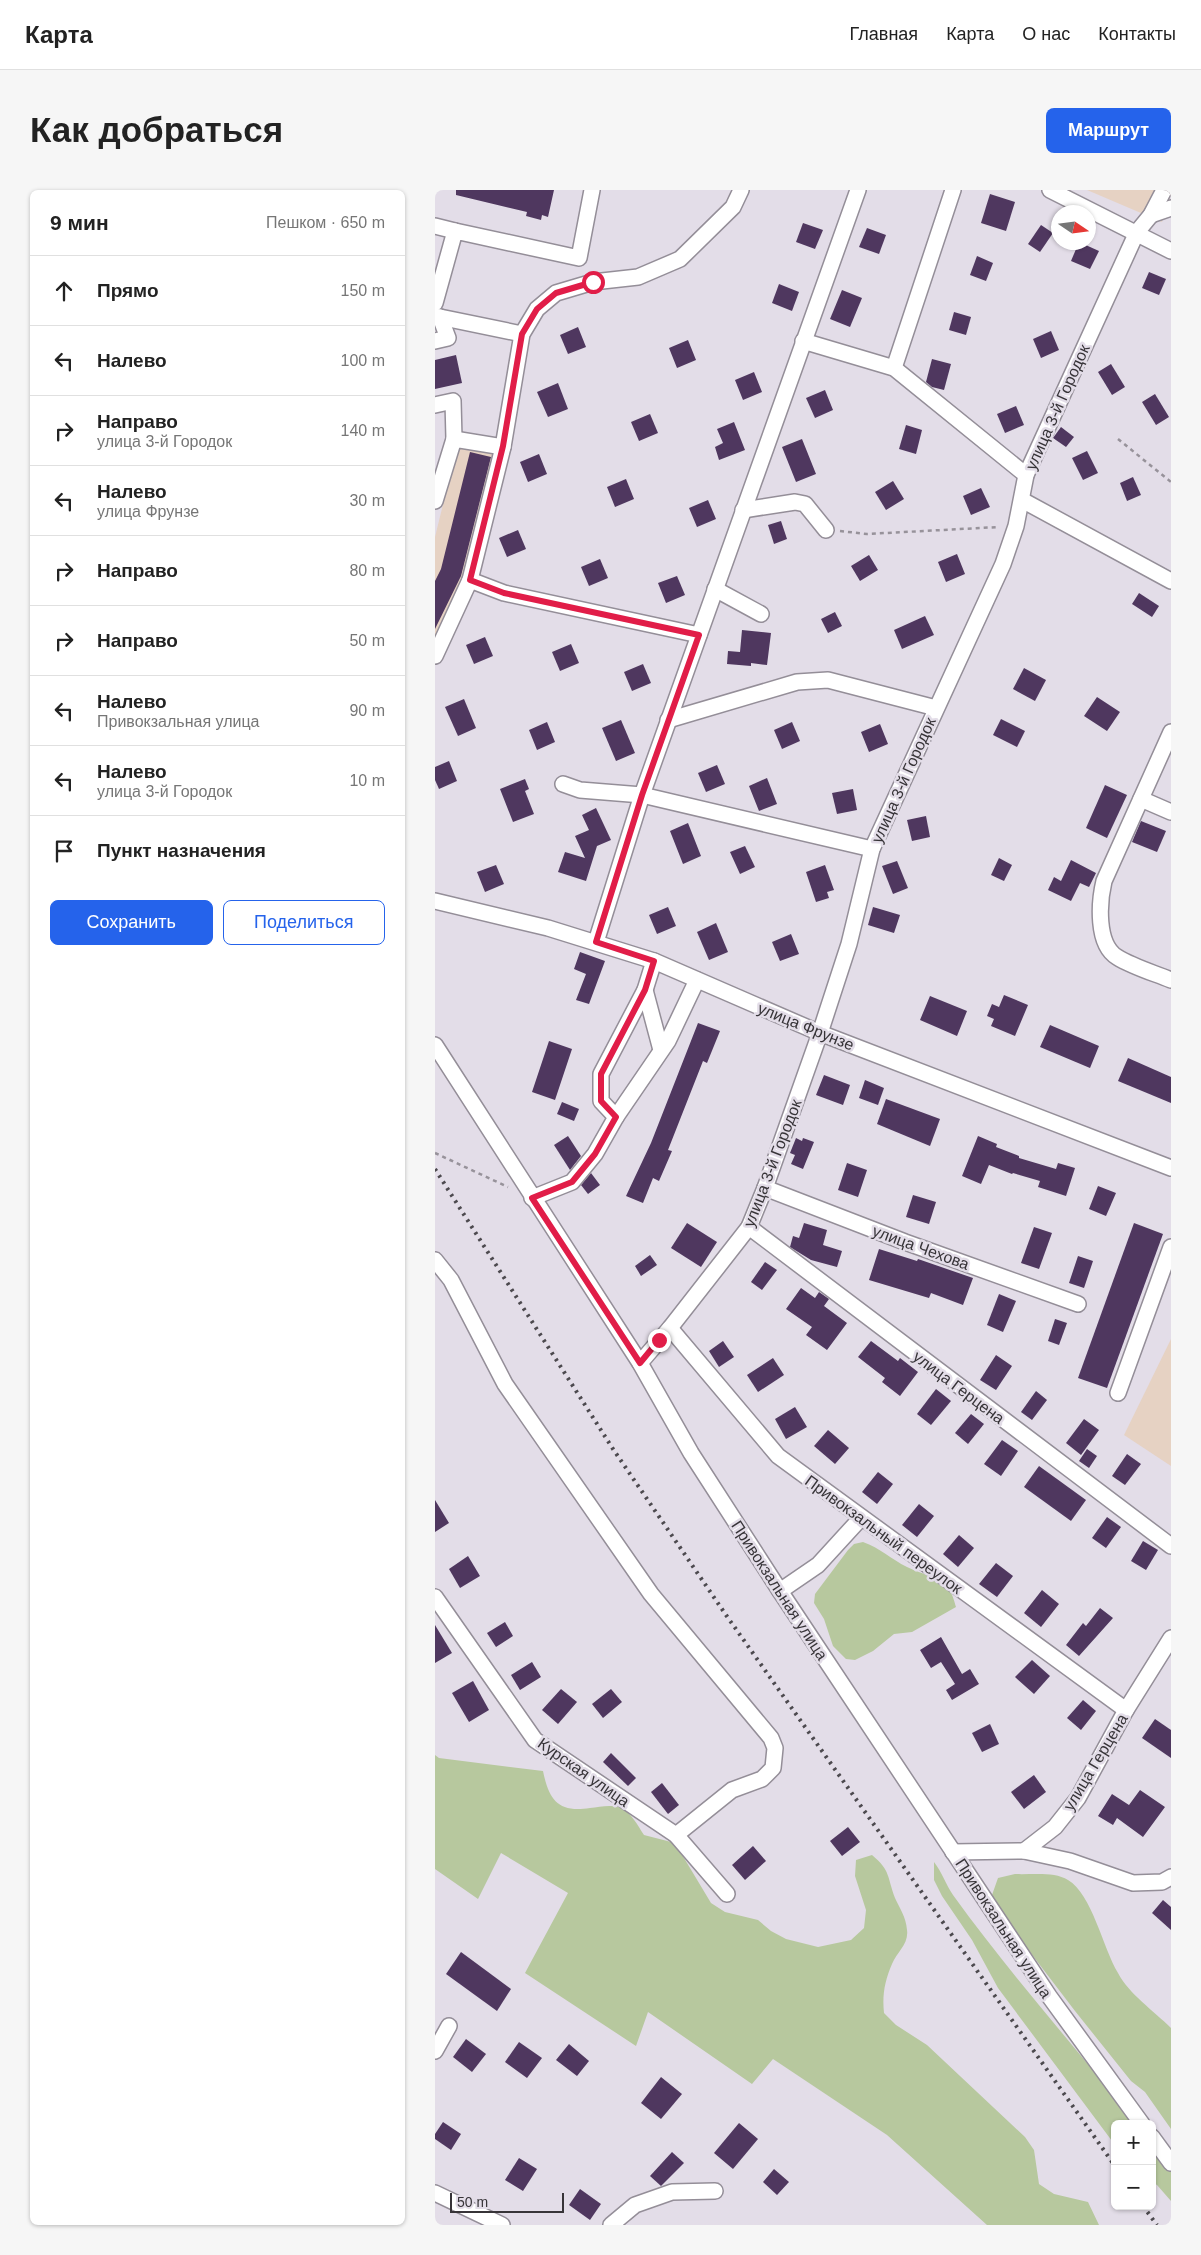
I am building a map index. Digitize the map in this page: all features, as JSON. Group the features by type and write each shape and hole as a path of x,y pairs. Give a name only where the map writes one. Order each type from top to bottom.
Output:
{"street":[{"path":"435,226 579,258 592,190"},
{"path":"435,656 470,580 503,446 522,334 537,309 556,293 593,282 638,277 680,259 733,207 741,190"},
{"path":"596,942 642,795 858,190"},
{"path":"894,368 953,190"},
{"path":"1050,190 1171,250"},
{"name":"улица 3-й Городок","path":"640,1363 670,1328 749,1227 765,1188 820,1033 849,944 872,849 1003,564 1016,526 1026,475 1137,232 1151,215 1164,190"},
{"path":"1151,215 1171,208"},
{"path":"435,341 448,338 437,312 455,231"},
{"path":"437,312 522,334"},
{"path":"803,341 894,368 1026,475"},
{"path":"435,405 453,401 453,439 435,501"},
{"path":"453,439 503,446"},
{"path":"1022,500 1171,581"},
{"path":"743,510 795,502 805,504 826,530"},
{"path":"470,580 504,593 699,635"},
{"path":"715,589 761,614"},
{"path":"669,720 797,682 828,680 937,708"},
{"path":"1171,732 1104,881 1101,897 1101,935 1115,957 1171,980"},
{"path":"563,784 581,790 642,795 872,849"},
{"path":"1141,799 1171,812"},
{"name":"улица Фрунзе","path":"435,901 596,942 654,961 820,1033 1171,1168"},
{"path":"616,1117 601,1101 601,1074 645,990 654,961"},
{"path":"532,1198 572,1182 595,1154 616,1117 668,1040 697,980"},
{"path":"645,990 661,1050"},
{"name":"Привокзальная улица","path":"435,1045 640,1363 691,1453 779,1591 1049,1996 1139,2120"},
{"name":"улица Чехова","path":"765,1188 905,1242 1078,1304"},
{"name":"улица Герцена","path":"749,1227 1171,1546"},
{"path":"1118,1393 1171,1247"},
{"path":"435,1260 451,1280 505,1384 646,1586 771,1738 775,1748 773,1768 762,1779 732,1790 677,1835"},
{"name":"Привокзальный переулок","path":"670,1328 777,1456 1126,1710"},
{"path":"779,1591 818,1565 861,1518"},
{"name":"Курская улица","path":"435,1597 535,1740 677,1835 727,1894"},
{"name":"улица Герцена","path":"1024,1851 1055,1827 1078,1798 1126,1710 1171,1638"},
{"path":"953,1852 1024,1851 1070,1861 1133,1883 1168,1884"},
{"path":"435,2050 449,2026"},
{"path":"1156,2142 1171,2163"},
{"path":"611,2225 635,2205 671,2192 715,2191"},
{"path":"435,2193 502,2225"}],"path":[{"path":"1118,439 1171,482"},
{"path":"826,530 867,534 1016,526"},
{"path":"435,1153 532,1198"}],"shaded area":[{"path":"1087,190 1171,190 1171,194 1162,222"},
{"path":"458,443 497,450 465,577 435,638 435,537"},
{"path":"1171,1339 1171,1466 1124,1435"}],"green space":[{"path":"863,1542 875,1547 907,1567 939,1581 950,1591 956,1607 912,1632 894,1634 873,1651 855,1660 846,1659 833,1646 824,1619 814,1603 815,1594 848,1550 854,1544"},
{"path":"435,1755 439,1758 543,1771 552,1797 563,1806 579,1809 609,1806 625,1810 644,1835 675,1843 711,1903 725,1912 758,1920 771,1931 786,1939 818,1947 851,1940 864,1928 866,1910 855,1876 856,1860 872,1855 886,1870 907,1930 906,1940 892,1964 886,1982 883,2000 884,2013 896,2025 927,2045 1025,2137 1034,2150 1039,2184 1054,2194 1088,2202 1099,2225 987,2225 887,2135 773,2059 752,2084 648,2012 636,2046 525,1973 568,1893 501,1853 478,1899 435,1869"},
{"path":"934,1862 953,1895 997,1953 1134,2120 1111,2120 1111,2140 998,1988 972,1940 942,1896 934,1880"},
{"path":"1015,1874 1056,1875 1068,1880 1076,1887 1090,1909 1123,1981 1135,1995 1171,2028 1171,2129 1145,2092 1131,2081 1020,1939 996,1913 992,1895 998,1878"},
{"path":"1156,2148 1171,2166 1171,2201 1157,2185"}],"building":[{"path":"456,190 554,190 548,217 542,215 541,220 526,216 527,212 456,195"},
{"path":"990,194 1015,202 1006,231 981,223"},
{"path":"803,223 823,230 815,249 796,242"},
{"path":"1041,225 1051,232 1051,236 1040,252 1028,244"},
{"path":"867,228 886,235 879,254 859,247"},
{"path":"1076,250 1099,251 1090,269 1071,261"},
{"path":"977,256 993,263 986,281 970,275"},
{"path":"1149,272 1166,279 1159,295 1142,288"},
{"path":"779,284 799,292 792,311 772,303"},
{"path":"842,290 862,298 850,327 830,319"},
{"path":"954,312 971,317 966,335 949,330"},
{"path":"578,327 586,347 568,354 560,335"},
{"path":"1051,331 1059,350 1041,358 1033,339"},
{"path":"688,340 696,360 677,368 669,348"},
{"path":"456,355 462,383 435,389 435,360"},
{"path":"932,359 951,364 944,390 932,387 926,382"},
{"path":"1111,364 1125,387 1112,395 1098,372"},
{"path":"754,372 762,392 743,400 735,380"},
{"path":"558,383 568,409 548,417 537,392"},
{"path":"825,390 833,410 815,418 806,398"},
{"path":"1155,394 1169,417 1156,425 1142,402"},
{"path":"1016,406 1024,425 1005,433 997,414"},
{"path":"650,414 658,433 639,441 631,422"},
{"path":"734,422 745,450 719,460 715,447 723,443 717,429"},
{"path":"906,425 922,430 916,454 899,449"},
{"path":"1061,427 1074,437 1066,447 1053,438"},
{"path":"802,439 816,474 796,482 782,447"},
{"path":"1087,451 1098,473 1083,480 1072,458"},
{"path":"470,452 491,457 461,576 435,629 435,581 441,569"},
{"path":"539,454 547,474 528,482 520,462"},
{"path":"1133,477 1141,495 1127,501 1120,483"},
{"path":"626,479 634,499 615,507 607,487"},
{"path":"893,481 904,499 886,510 875,492"},
{"path":"981,488 990,507 971,515 963,496"},
{"path":"708,500 716,519 697,527 689,508"},
{"path":"781,521 787,539 774,544 768,525"},
{"path":"518,530 526,549 507,557 499,538"},
{"path":"957,554 965,574 946,582 938,562"},
{"path":"869,555 878,570 860,581 851,566"},
{"path":"600,559 608,578 589,586 581,567"},
{"path":"677,576 685,595 666,603 658,583"},
{"path":"1139,593 1159,606 1152,617 1132,604"},
{"path":"835,612 842,626 828,633 821,619"},
{"path":"925,616 934,635 902,649 894,630"},
{"path":"742,630 771,633 767,665 751,663 751,666 727,664 728,651 740,652"},
{"path":"485,637 493,656 474,664 466,645"},
{"path":"571,644 579,663 560,671 552,652"},
{"path":"643,664 651,683 632,691 624,672"},
{"path":"1024,668 1046,680 1035,701 1013,689"},
{"path":"1097,697 1120,712 1107,731 1084,716"},
{"path":"464,699 476,728 458,736 445,707"},
{"path":"1001,719 1025,731 1017,747 993,735"},
{"path":"621,720 635,753 616,761 602,728"},
{"path":"547,722 555,742 537,750 529,730"},
{"path":"792,722 800,741 782,749 774,730"},
{"path":"880,724 888,744 869,752 861,732"},
{"path":"449,761 457,781 439,789 435,780 435,767"},
{"path":"717,765 725,784 706,792 698,773"},
{"path":"767,778 777,804 759,811 749,786"},
{"path":"525,779 529,789 525,791 534,814 513,822 500,789"},
{"path":"1105,785 1127,795 1107,838 1086,828"},
{"path":"853,789 857,810 837,814 832,793"},
{"path":"596,808 611,840 597,846 586,881 558,872 565,852 585,858 575,836 589,830 582,815"},
{"path":"926,816 930,837 912,841 907,820"},
{"path":"1141,821 1166,831 1157,852 1132,842"},
{"path":"688,823 701,856 683,864 670,831"},
{"path":"745,846 755,867 740,874 730,852"},
{"path":"999,858 1012,865 1004,881 991,875"},
{"path":"1071,860 1096,873 1089,887 1080,883 1071,901 1048,890 1054,877 1061,881"},
{"path":"897,861 908,888 893,894 882,866"},
{"path":"496,865 504,884 485,892 477,872"},
{"path":"825,865 834,890 827,892 829,898 816,902 806,872"},
{"path":"668,907 676,926 657,934 649,915"},
{"path":"873,907 900,915 894,933 868,925"},
{"path":"716,923 728,952 709,960 697,932"},
{"path":"791,934 799,954 780,961 772,942"},
{"path":"580,952 605,961 589,1004 576,1000 586,974 574,969"},
{"path":"1004,995 1028,1005 1015,1036 991,1026 994,1019 987,1016 992,1004 999,1007"},
{"path":"930,996 967,1011 957,1036 920,1020"},
{"path":"698,1023 720,1031 707,1063 703,1061 668,1150 672,1151 659,1181 653,1178 643,1203 626,1196 651,1143"},
{"path":"1050,1025 1099,1046 1090,1068 1040,1047"},
{"path":"549,1041 572,1049 555,1100 532,1092"},
{"path":"1128,1058 1171,1077 1171,1103 1118,1081"},
{"path":"824,1075 850,1085 843,1105 816,1095"},
{"path":"865,1080 884,1088 878,1105 859,1098"},
{"path":"886,1099 940,1119 930,1146 877,1124"},
{"path":"562,1102 579,1109 574,1121 557,1114"},
{"path":"568,1136 581,1156 570,1170 554,1145"},
{"path":"978,1136 997,1144 996,1147 1019,1156 1019,1158 1056,1169 1058,1163 1075,1168 1066,1196 1038,1187 1040,1181 1012,1174 989,1165 981,1184 962,1176"},
{"path":"796,1138 802,1141 803,1138 814,1142 803,1169 791,1164 795,1155 790,1153"},
{"path":"847,1163 867,1170 858,1197 838,1190"},
{"path":"591,1173 600,1185 588,1194 581,1185"},
{"path":"1098,1186 1116,1193 1106,1216 1089,1209"},
{"path":"913,1195 936,1202 929,1224 906,1217"},
{"path":"687,1223 717,1242 701,1267 671,1248"},
{"path":"804,1223 827,1230 823,1245 842,1251 837,1267 811,1260 790,1247 793,1236 799,1238"},
{"path":"1134,1223 1163,1234 1107,1388 1078,1378"},
{"path":"1034,1227 1052,1233 1039,1269 1021,1263"},
{"path":"879,1249 917,1261 918,1259 973,1278 963,1305 931,1293 929,1298 869,1280"},
{"path":"650,1255 657,1265 641,1276 635,1266"},
{"path":"1078,1256 1093,1261 1084,1288 1069,1283"},
{"path":"765,1262 777,1270 762,1290 751,1282"},
{"path":"801,1288 815,1298 819,1292 829,1299 824,1306 847,1323 827,1350 806,1335 812,1327 786,1309"},
{"path":"999,1294 1016,1301 1003,1332 987,1325"},
{"path":"1055,1319 1067,1323 1059,1345 1048,1341"},
{"path":"723,1341 734,1357 719,1367 709,1351"},
{"path":"871,1341 898,1361 900,1358 918,1372 900,1396 882,1382 885,1378 858,1357"},
{"path":"996,1355 1012,1366 996,1390 980,1380"},
{"path":"773,1358 784,1375 758,1392 747,1375"},
{"path":"936,1389 951,1401 931,1425 917,1414"},
{"path":"1036,1391 1047,1400 1032,1420 1021,1412"},
{"path":"795,1407 807,1427 786,1439 775,1419"},
{"path":"971,1414 984,1424 968,1444 955,1433"},
{"path":"1084,1419 1099,1430 1081,1455 1066,1443"},
{"path":"828,1430 849,1448 835,1464 814,1446"},
{"path":"1002,1440 1018,1451 1001,1476 984,1464"},
{"path":"1087,1449 1097,1456 1089,1468 1079,1461"},
{"path":"1127,1454 1141,1464 1125,1485 1112,1476"},
{"path":"1039,1466 1086,1500 1071,1521 1024,1487"},
{"path":"878,1472 893,1484 877,1504 862,1492"},
{"path":"435,1500 449,1523 435,1532"},
{"path":"919,1504 934,1516 917,1537 902,1525"},
{"path":"1107,1517 1121,1527 1106,1548 1092,1538"},
{"path":"959,1535 974,1548 958,1567 943,1554"},
{"path":"1143,1541 1158,1550 1146,1570 1131,1561"},
{"path":"468,1556 480,1576 460,1588 449,1569"},
{"path":"996,1563 1013,1576 997,1597 979,1584"},
{"path":"1042,1590 1059,1604 1041,1627 1024,1613"},
{"path":"1100,1608 1113,1618 1079,1656 1066,1645 1083,1623 1086,1626"},
{"path":"505,1622 513,1636 496,1647 487,1633"},
{"path":"435,1625 452,1653 435,1663"},
{"path":"941,1637 962,1674 970,1669 979,1684 952,1700 946,1690 955,1684 941,1662 931,1668 920,1650"},
{"path":"1032,1660 1050,1676 1034,1694 1015,1677"},
{"path":"532,1662 541,1677 520,1690 511,1675"},
{"path":"473,1681 489,1710 469,1722 452,1693"},
{"path":"561,1689 577,1702 558,1724 542,1710"},
{"path":"611,1689 622,1702 603,1718 592,1704"},
{"path":"1083,1700 1096,1711 1081,1730 1067,1718"},
{"path":"1155,1719 1171,1730 1171,1758 1142,1738"},
{"path":"990,1724 999,1744 982,1752 972,1733"},
{"path":"611,1753 636,1778 628,1786 603,1762"},
{"path":"1034,1775 1046,1792 1024,1809 1011,1792"},
{"path":"662,1783 679,1805 668,1814 651,1792"},
{"path":"1140,1790 1165,1807 1143,1837 1117,1818 1113,1825 1098,1816 1112,1794 1129,1805"},
{"path":"848,1827 860,1842 842,1856 830,1841"},
{"path":"753,1846 766,1861 745,1880 732,1865"},
{"path":"1163,1900 1171,1907 1171,1930 1152,1913"},
{"path":"461,1952 511,1989 497,2011 446,1974"},
{"path":"466,2039 486,2054 472,2072 453,2057"},
{"path":"519,2042 542,2058 527,2078 505,2062"},
{"path":"569,2044 589,2061 577,2076 556,2060"},
{"path":"661,2077 682,2094 661,2119 641,2103"},
{"path":"443,2122 461,2134 451,2150 435,2139 435,2134"},
{"path":"739,2123 758,2139 733,2169 714,2153"},
{"path":"672,2152 684,2163 661,2186 650,2176"},
{"path":"519,2158 537,2169 523,2191 505,2180"},
{"path":"774,2169 789,2182 777,2195 763,2182"},
{"path":"580,2189 601,2204 590,2220 569,2205"}],"railway":[{"path":"435,1169 613,1449 726,1615 1114,2165"},
{"path":"1146,2210 1157,2225"}],"route":[{"path":"593,282 556,293 537,309 522,334 503,446 470,580 504,593 699,635 642,795 596,942 654,961 645,990 601,1074 601,1101 616,1117 595,1154 572,1182 532,1198 640,1363 659,1340"}]}
